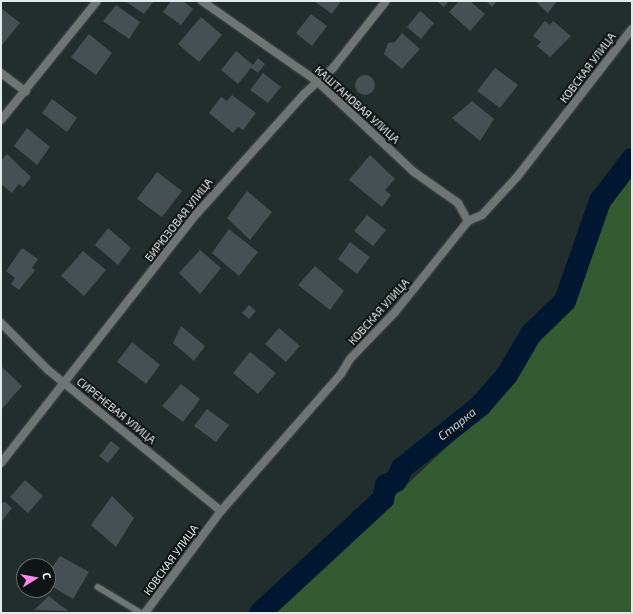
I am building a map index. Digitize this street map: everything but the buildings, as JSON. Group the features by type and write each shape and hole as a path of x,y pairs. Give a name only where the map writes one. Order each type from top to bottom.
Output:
{"street":[{"path":"1,120 26,92 97,1"},
{"name":"КАШТАНОВАЯ УЛИЦА","path":"202,1 318,82 414,172 458,203 468,221"},
{"name":"БИРЮЗОВАЯ УЛИЦА","path":"1,463 192,219 318,82 333,68 386,1"},
{"name":"КОВСКАЯ УЛИЦА","path":"145,613 221,511 342,374 350,359 396,311 463,231 468,221 482,215 517,177 632,29"},
{"path":"1,73 26,92"},
{"name":"СИРЕНЕВАЯ УЛИЦА","path":"1,323 64,383 221,511"}],"lane":[{"path":"98,587 141,613"}],"green space":[{"path":"632,175 632,613 271,613 488,408 568,304 611,202"}],"waterway":[{"name":"Старка","path":"260,613 383,499 386,485 396,481 402,468 480,406 507,375 531,334 565,301 600,201 632,159"}]}
